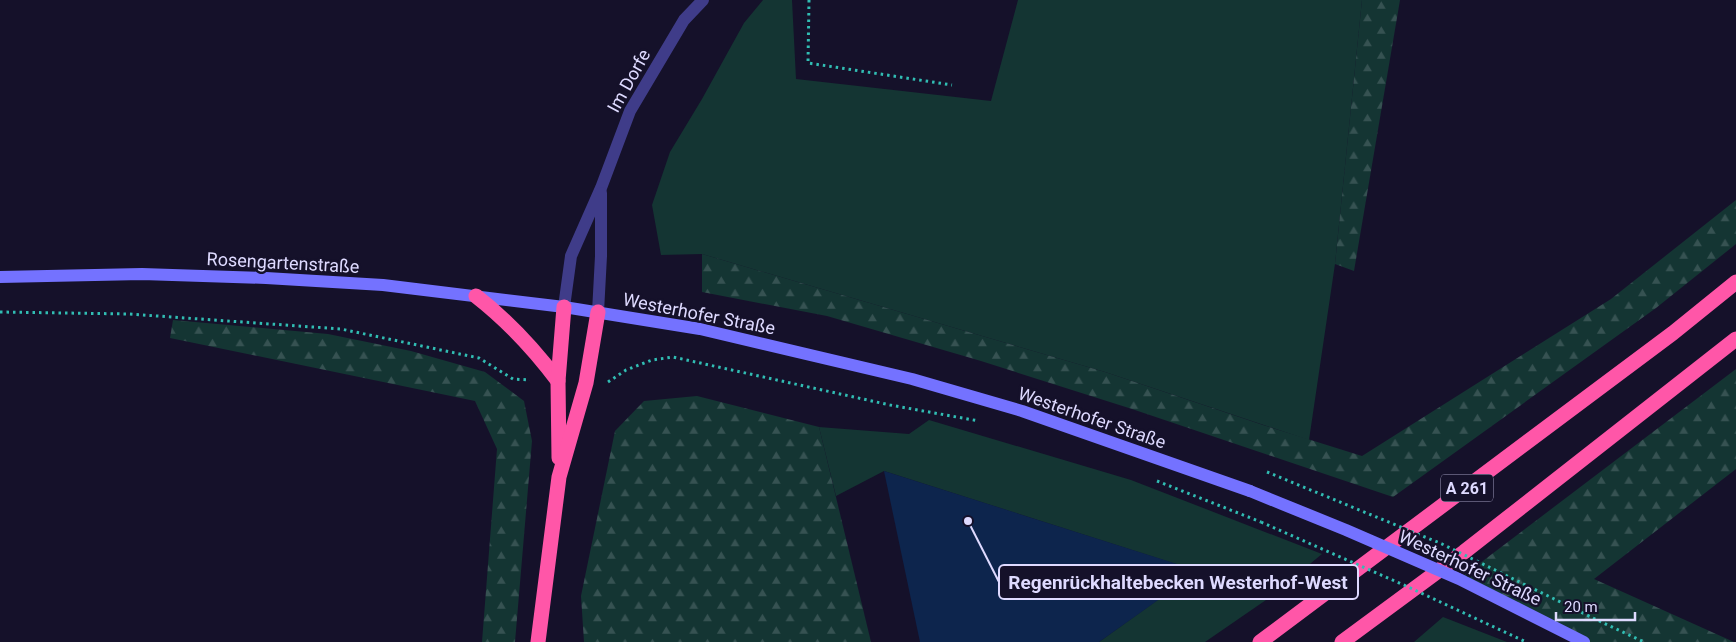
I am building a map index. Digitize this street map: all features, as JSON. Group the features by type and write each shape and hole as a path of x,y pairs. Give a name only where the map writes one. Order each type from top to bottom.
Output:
{"highway":[{"name":"A 261","path":"1260,642 1657,345 1736,282"},
{"path":"476,296 494,309 519,333 558,381"},
{"path":"538,642 559,477 558,381 564,307"},
{"path":"559,477 586,382 598,312"},
{"name":"A 261","path":"1342,642 1472,546 1736,339"},
{"path":"1359,642 1404,596"}],"main road":[{"name":"Rosengartenstraße","path":"0,277 142,274 266,278 383,285 564,307"},
{"name":"Westerhofer Straße","path":"564,307 700,329 912,379 1022,411 1250,492 1346,530 1459,579 1584,642"}],"street":[{"name":"Im Dorfe","path":"564,307 571,256 601,188 630,111 684,20 703,0"},
{"name":"Im Dorfe","path":"598,312 601,256 601,188"}],"path":[{"path":"809,0 808,63 952,85"},
{"path":"0,312 129,314 341,329 479,358 513,379 536,380"},
{"path":"604,383 626,370 652,360 673,357 890,405 984,422"},
{"path":"1267,472 1442,544 1644,642"},
{"path":"1151,479 1261,522 1406,586 1526,642"}],"green space":[{"path":"763,0 792,0 796,79 991,101 1018,0 1362,0 1335,264 1309,440 1105,372 702,254 661,255 652,205 670,152 744,23"},
{"path":"1362,0 1400,0 1354,271 1335,264"},
{"path":"1736,200 1736,244 1656,308 1393,497 1132,409 981,361 827,316 702,292 702,254 1105,372 1362,456 1611,299"},
{"path":"173,320 328,334 411,351 485,372 524,401 532,441 515,642 482,642 497,449 475,401 170,338"},
{"path":"1736,369 1736,469 1594,579 1734,642 1584,642 1459,579"},
{"path":"697,396 819,427 871,642 584,642 581,596 615,431 644,401"},
{"path":"929,420 1131,480 1322,554 1266,600 1205,642 1099,642 1198,571 884,471 836,496 819,427 909,434"},
{"path":"1443,617 1507,642 1414,642"}],"water":[{"path":"884,471 1199,571 1099,642 920,642"}],"place":[{"name":"Regenrückhaltebecken Westerhof-West","path":"968,521"}]}
